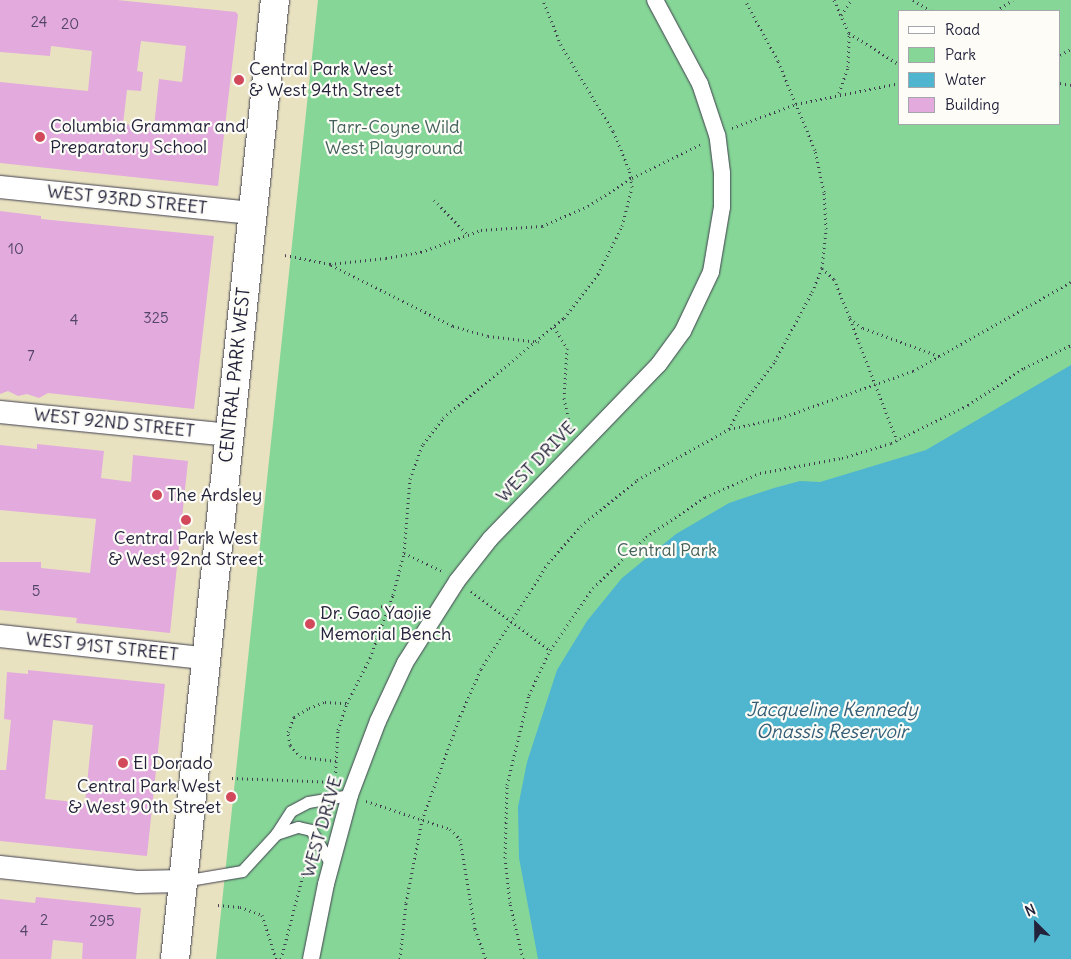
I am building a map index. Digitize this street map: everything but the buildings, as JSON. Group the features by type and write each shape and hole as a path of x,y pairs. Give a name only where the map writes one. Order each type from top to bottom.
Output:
{"main road":[{"name":"CENTRAL PARK WEST","path":"175,959 204,658 275,0"}],"street":[{"name":"WEST DRIVE","path":"311,959 331,864 358,798 391,693 437,609 490,539 655,369 683,332 711,272 720,229 722,173 710,108 655,0"},
{"name":"WEST 93RD STREET","path":"0,187 253,213"},
{"name":"WEST 92ND STREET","path":"0,412 229,435"},
{"name":"WEST 91ST STREET","path":"0,636 204,658"},
{"path":"0,867 137,882 183,881"}],"lane":[{"path":"183,881 242,871 276,834 286,816 299,807 331,796 358,798"},
{"path":"276,834 298,827 311,830 331,864"}],"path":[{"path":"232,778 335,782 338,730 347,704 370,658 388,608 404,552 410,479 428,435 451,411 554,328 582,297 610,254 626,213 632,178 613,130 561,45 543,0"},
{"path":"729,429 740,407 775,361 822,268 826,229 824,192 815,150 778,61 744,0"},
{"path":"834,0 849,33 848,67 838,94"},
{"path":"840,16 851,0"},
{"path":"913,0 929,10"},
{"path":"997,10 1012,0"},
{"path":"849,33 898,64"},
{"path":"732,128 796,104 838,94 898,84"},
{"path":"330,264 421,252 468,235 551,223 588,206 632,178 706,141"},
{"path":"434,200 468,235"},
{"path":"285,255 330,264 453,326 488,336 539,342"},
{"path":"822,268 834,279 897,441"},
{"path":"400,959 406,903 422,820 470,693 481,669 548,563 607,502 670,460 729,429 780,418 876,385 942,357 1071,282"},
{"path":"850,318 880,335 942,357"},
{"path":"554,328 566,348 566,414 579,446"},
{"path":"523,959 505,858 507,785 529,695 550,650 571,616 612,568 646,536 705,497 760,473 842,458 897,441 968,405 1024,368 1071,345"},
{"path":"404,552 449,574"},
{"path":"469,589 550,650"},
{"path":"380,606 388,608"},
{"path":"336,761 308,760 298,755 290,745 288,732 294,717 309,708 325,702 347,704"},
{"path":"358,798 450,829 460,839 475,929 486,959"},
{"path":"281,959 310,852"},
{"path":"218,905 240,907 262,915 276,959"}],"green space":[{"name":"Central Park","path":"318,0 1071,0 1071,959 216,959"}],"water":[{"name":"Jacqueline Kennedy Onassis Reservoir","path":"1071,365 1071,959 538,959 519,858 518,807 527,762 557,670 587,621 622,578 676,534 729,503 800,481 820,482 926,450"}],"place":[{"name":"Central Park West & West 94th Street","path":"239,80"},
{"name":"Columbia Grammar and Preparatory School","path":"40,137"},
{"name":"The Ardsley","path":"157,495"},
{"name":"Central Park West & West 92nd Street","path":"186,520"},
{"name":"Dr. Gao Yaojie Memorial Bench","path":"310,624"},
{"name":"El Dorado","path":"123,763"},
{"name":"Central Park West & West 90th Street","path":"231,797"}],"park label":[{"name":"Tarr-Coyne Wild West Playground","path":"394,138"}]}
